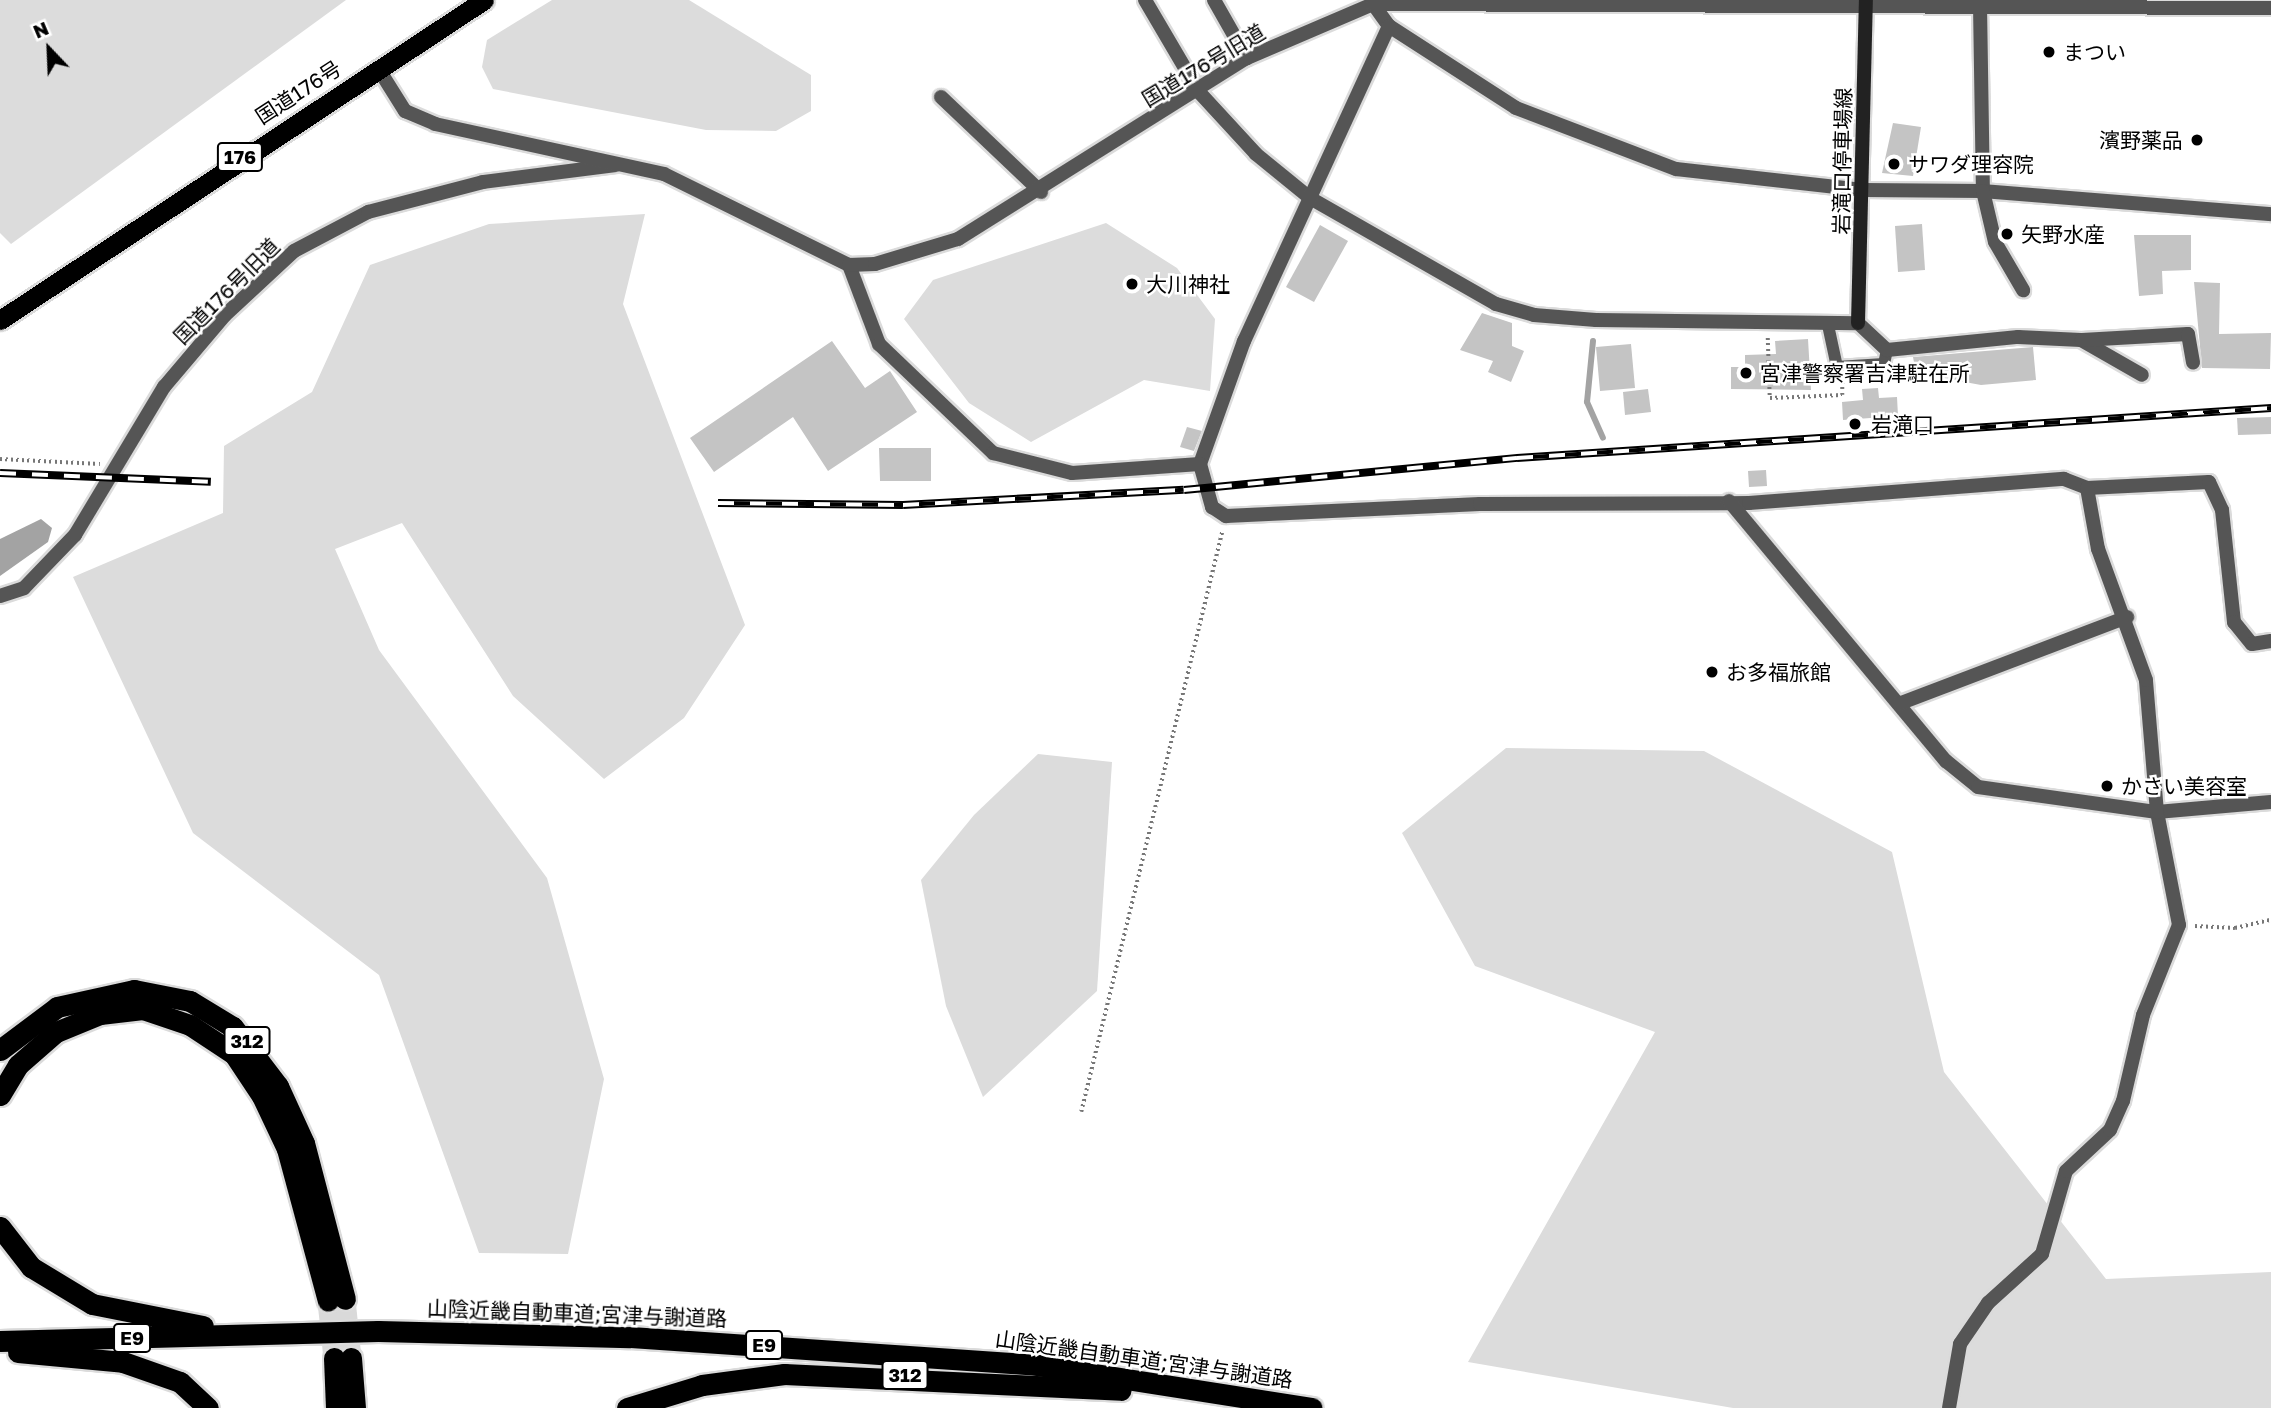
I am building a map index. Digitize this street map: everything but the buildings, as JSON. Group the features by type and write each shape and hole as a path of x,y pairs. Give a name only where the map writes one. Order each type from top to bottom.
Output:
{"highway":[{"name":"国道176号","path":"0,320 484,0"},
{"name":"312","path":"0,1050 57,1007 134,990 190,1001 233,1027 259,1054 304,1143 336,1300 287,1149 262,1096 234,1054 190,1025 143,1009 100,1014 56,1032 18,1065 0,1095"},
{"path":"0,1227 31,1267 92,1304 264,1334"},
{"name":"山陰近畿自動車道;宮津与謝道路","path":"264,1334 340,1332 630,1336 879,1352 1037,1365 1312,1408"},
{"name":"E9","path":"0,1341 264,1334"},
{"path":"0,1350 123,1362 180,1382 208,1408"},
{"path":"336,1408 343,1358 355,1408"},
{"name":"312","path":"627,1408 702,1385 784,1374 1186,1390"}],"main road":[{"name":"岩滝口停車場線","path":"1858,323 1866,3"}],"street":[{"path":"1144,0 1199,92 1256,154 1310,198 1460,288 1534,315 1828,325 1858,323 1887,350 2018,337 2081,340 2188,334 2193,363"},
{"path":"1214,0 1247,58"},
{"path":"1372,2 1389,26 1516,108 1676,169 1863,190 1983,191 2271,214"},
{"name":"国道176号旧道","path":"849,265 875,264 958,239 1041,192 1199,92 1247,58 1372,2 1980,5 2066,3 2271,8"},
{"path":"1980,5 1983,191 1995,243 2023,290"},
{"path":"1389,26 1244,341 1200,464 1212,507 1226,516 1729,501 2064,479 2087,488 2209,482 2222,510 2234,622 2252,644 2271,640"},
{"path":"378,68 405,111 435,124 629,163 849,265 878,344 993,453 1072,473 1200,464"},
{"path":"941,97 1041,192"},
{"name":"国道176号旧道","path":"0,596 24,588 75,535 113,464 173,376 294,251 368,212 458,188 629,163"},
{"path":"2081,340 2142,375"},
{"path":"1949,1408 1960,1345 1988,1303 2042,1254 2066,1171 2110,1130 2123,1101 2143,1015 2179,925 2157,812 2146,680 2127,617 2098,550 2087,488"},
{"path":"1729,501 1901,703 1946,761 1978,787 2157,812 2271,802"},
{"path":"1901,703 2127,617"}],"lane":[{"path":"1828,325 1838,367 1884,364 1887,350"}],"path":[{"path":"1768,322 1770,398 1842,395 1841,381 1851,380"},
{"path":"0,459 113,464"},
{"path":"1080,1112 1226,516"},
{"path":"2179,925 2235,928 2271,920"}],"shaded area":[{"path":"0,0 346,0 11,244 0,233"},
{"path":"552,0 689,0 811,75 811,111 776,131 706,130 493,89 482,67 487,40"},
{"path":"645,214 623,304 745,625 684,718 604,779 513,696 402,523 335,549 379,650 547,878 604,1079 568,1254 479,1253 379,975 193,833 73,577 223,513 224,446 312,392 370,265 489,224"},
{"path":"1106,223 1177,268 1215,319 1210,391 1144,380 1031,442 969,403 904,319 933,280"},
{"path":"41,519 52,528 48,542 0,576 0,539"},
{"path":"1506,748 1704,751 1892,852 1944,1072 2106,1279 2271,1272 2271,1408 1733,1408 1468,1362 1655,1032 1475,966 1402,833"},
{"path":"1038,754 1112,762 1097,991 983,1097 946,1006 921,880 974,815"}],"waterway":[{"path":"1593,341 1587,402 1603,438"}],"tunnel":[{"path":"345,1299 351,1358"},
{"path":"328,1301 334,1358"}],"railway":[{"path":"718,503 903,505 1184,490 1517,458 2271,408"},
{"path":"0,473 211,482"}],"place":[{"name":"まつい","path":"2049,52"},
{"name":"濱野薬品","path":"2197,140"},
{"name":"サワダ理容院","path":"1894,164"},
{"name":"矢野水産","path":"2007,234"},
{"name":"大川神社","path":"1132,284"},
{"name":"宮津警察署吉津駐在所","path":"1746,373"},
{"name":"岩滝口","path":"1855,424"},
{"name":"お多福旅館","path":"1712,672"},
{"name":"かさい美容室","path":"2107,786"}]}
